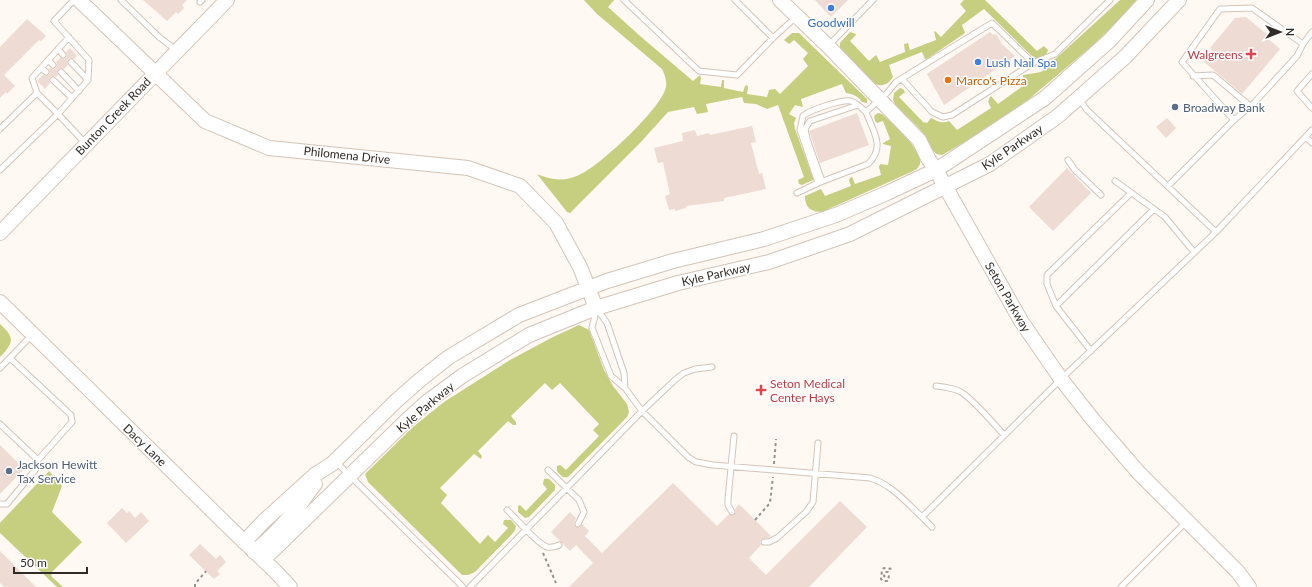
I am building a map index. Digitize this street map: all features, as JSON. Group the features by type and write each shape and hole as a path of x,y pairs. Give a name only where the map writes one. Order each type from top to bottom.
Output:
{"street":[{"name":"Philomena Drive","path":"79,0 205,121 269,148 468,168 520,186 556,223 580,267 596,308"},
{"name":"Seton Parkway","path":"780,0 828,46 919,140 1021,321 1061,379 1139,473 1238,572 1248,587"},
{"name":"Kyle Parkway","path":"254,551 266,542 299,506 312,487 334,462 395,402 449,357 519,315 589,287 673,261 764,239 836,215 936,170 1045,98 1109,41 1148,0"},
{"name":"Kyle Parkway","path":"254,551 350,475 427,402 462,376 529,335 596,308 678,283 769,262 850,234 990,164 1058,116 1125,57 1179,0"},
{"name":"Bunton Creek Road","path":"1,229 177,51 223,1"},
{"name":"Dacy Lane","path":"0,302 290,587"}],"lane":[{"path":"0,170 58,114 88,80 89,60 54,22 74,0"},
{"path":"121,0 159,37 177,51"},
{"path":"624,0 699,71 737,75 797,16"},
{"path":"735,0 773,38"},
{"path":"828,46 873,0"},
{"path":"902,79 932,112 943,117 952,115 1033,63 1055,54 1110,0"},
{"path":"1234,120 1182,62 1220,9 1252,8 1303,44"},
{"path":"866,112 880,100 896,82 992,23 1033,63"},
{"path":"1168,186 1250,106 1297,56 1303,44 1312,32"},
{"path":"69,38 32,78 37,93 86,144"},
{"path":"58,50 63,55"},
{"path":"48,60 53,65"},
{"path":"71,62 88,80"},
{"path":"41,68 46,72"},
{"path":"61,72 79,90"},
{"path":"1312,74 1297,91 1312,108"},
{"path":"1193,76 1213,75 1250,106"},
{"path":"53,80 72,98"},
{"path":"0,129 37,93"},
{"path":"1078,98 1087,110 1216,232"},
{"path":"797,193 820,182 868,164 874,158 878,150 877,140 866,112 852,101 845,101 809,111 803,116 800,130 820,182"},
{"path":"820,182 805,129 810,121 858,105"},
{"path":"922,517 1061,379 1216,232 1312,130"},
{"path":"1306,137 1312,143"},
{"path":"1068,160 1100,195"},
{"path":"1115,181 1165,217 1194,252"},
{"path":"1091,352 1056,306 1047,284 1047,275 1131,193"},
{"path":"1056,306 1154,209"},
{"path":"596,308 592,328 611,376 625,388 642,411 688,457 696,462 704,464 859,476 878,480 894,491 932,527"},
{"path":"596,308 607,323 624,373 625,388"},
{"path":"0,368 32,335"},
{"path":"0,504 7,504 36,469 38,460 72,422 71,415 10,358"},
{"path":"470,587 642,411 684,373 695,369 712,368"},
{"path":"936,386 960,392 974,404 1004,435"},
{"path":"0,424 38,460"},
{"path":"732,512 728,505 728,499 734,436"},
{"path":"764,542 769,542 778,538 810,507 814,497 818,443"},
{"path":"334,462 350,475 462,587"},
{"path":"548,470 580,500 584,512 578,524"},
{"path":"507,510 544,545 554,547 559,545"},
{"path":"1121,587 1186,521"}],"path":[{"path":"774,464 776,439"},
{"path":"755,520 770,503 773,476"},
{"path":"543,553 556,583"},
{"path":"885,577 885,572 888,572 888,581 883,581 880,576 884,568 893,569"},
{"path":"195,587 195,584 206,571"}],"green space":[{"path":"584,0 614,0 608,7 693,81 700,75 700,84 721,87 722,80 724,80 724,88 743,92 745,86 747,85 747,94 767,97 769,90 775,89 780,94 808,66 803,59 808,53 794,40 789,44 784,40 792,33 799,33 867,99 867,103 862,102 859,98 851,94 846,93 842,84 801,99 803,107 795,105 789,114 796,118 794,123 795,129 813,178 813,180 802,185 799,184 798,180 804,177 778,105 767,109 756,104 744,103 742,97 706,104 708,112 697,114 694,107 668,112 639,144 570,213 567,212 537,174 552,179 568,179 588,170 613,150 652,111 665,90 666,85 665,76 662,69 597,14"},
{"path":"964,0 985,0 1037,51 1044,46 1048,50 1046,54 1036,60 984,9 962,25 965,33 927,59 925,59 922,52 889,65 893,77 889,82 882,85 874,83 844,54 840,48 840,43 850,32 856,34 850,41 869,61 876,55 880,62 905,52 904,44 908,43 910,50 936,40 934,31 941,37 966,11 960,4"},
{"path":"1120,0 1140,0 1092,46 1029,99 996,124 942,155 939,155 934,151 923,133 895,104 893,100 894,93 900,88 903,89 905,92 899,97 924,123 927,123 931,118 942,122 949,121 957,130 991,108 988,102 991,96 998,104 1027,83 1023,75 1041,72"},
{"path":"878,113 882,114 892,123 912,145 920,158 920,164 918,167 911,172 822,212 809,208 806,204 805,196 821,189 825,196 851,186 849,180 852,177 855,184 881,175 879,167 880,164 888,165 891,146 883,144 890,139 883,121 877,123 875,121 874,116"},
{"path":"0,324 8,333 11,340 10,344 0,357"},
{"path":"579,325 589,330 604,370 613,386 627,404 629,412 627,417 569,476 564,477 557,471 557,466 560,465 566,470 599,436 593,430 599,424 560,383 552,390 545,383 511,416 516,422 516,425 513,425 508,421 478,451 482,456 481,459 474,454 440,488 447,495 441,503 480,544 488,535 495,542 508,528 503,524 504,520 511,520 516,526 513,533 475,572 468,575 462,575 368,482 365,474 413,427 444,402 510,360"},
{"path":"49,471 62,486 52,512 82,542 51,573 52,577 63,587 57,587 0,533 0,523"},
{"path":"544,479 549,479 555,485 555,490 529,517 525,518 518,512 518,506 520,505 526,511 547,489 543,484"}],"building":[{"path":"143,0 187,0 182,5 184,8 178,14 176,12 167,21"},
{"name":"Goodwill","path":"815,0 848,0 831,17"},
{"name":"Walgreens","path":"1246,17 1269,36 1267,38 1280,49 1242,94 1203,61 1212,50 1210,48 1235,18"},
{"path":"27,19 46,36 41,41 39,40 4,75 15,86 7,94 6,92 0,98 0,47"},
{"path":"990,32 993,35 996,34 1002,44 1015,56 944,105 927,74"},
{"path":"70,48 77,56 74,59 68,59 68,65 64,69 58,69 58,75 56,77 50,77 50,83 45,89 37,81 43,75 49,75 50,68 56,68 56,62 60,58 66,58 66,52"},
{"path":"857,113 869,145 820,163 809,131"},
{"path":"1167,118 1176,128 1166,138 1156,127"},
{"path":"752,126 756,142 751,143 759,174 762,173 766,189 724,198 724,201 686,206 686,208 675,211 675,209 669,210 665,196 670,194 663,162 658,163 654,148 683,141 682,133 695,130 697,136 709,133 710,135"},
{"path":"1067,168 1091,193 1053,231 1029,207"},
{"path":"0,445 24,469 0,494"},
{"path":"673,483 717,526 729,514 732,516 734,515 736,512 735,509 739,504 771,536 761,540 761,545 749,558 766,575 840,501 867,527 809,587 569,587 593,563 576,545 570,551 551,532 570,512 576,518 574,524 575,526 579,528 582,524 589,531 585,536 602,553"},
{"path":"122,508 127,513 129,511 135,518 141,512 149,521 126,543 107,523"},
{"path":"200,544 216,559 220,555 226,562 217,571 220,574 214,579 189,555"},
{"path":"0,551 36,587 4,587 0,583"}],"place":[{"name":"Goodwill","path":"831,8"},
{"name":"Walgreens","path":"1251,54"},
{"name":"Lush Nail Spa","path":"978,62"},
{"name":"Marco's Pizza","path":"948,80"},
{"name":"Broadway Bank","path":"1175,107"},
{"name":"Seton Medical Center Hays","path":"761,390"},
{"name":"Jackson Hewitt Tax Service","path":"9,471"}]}
